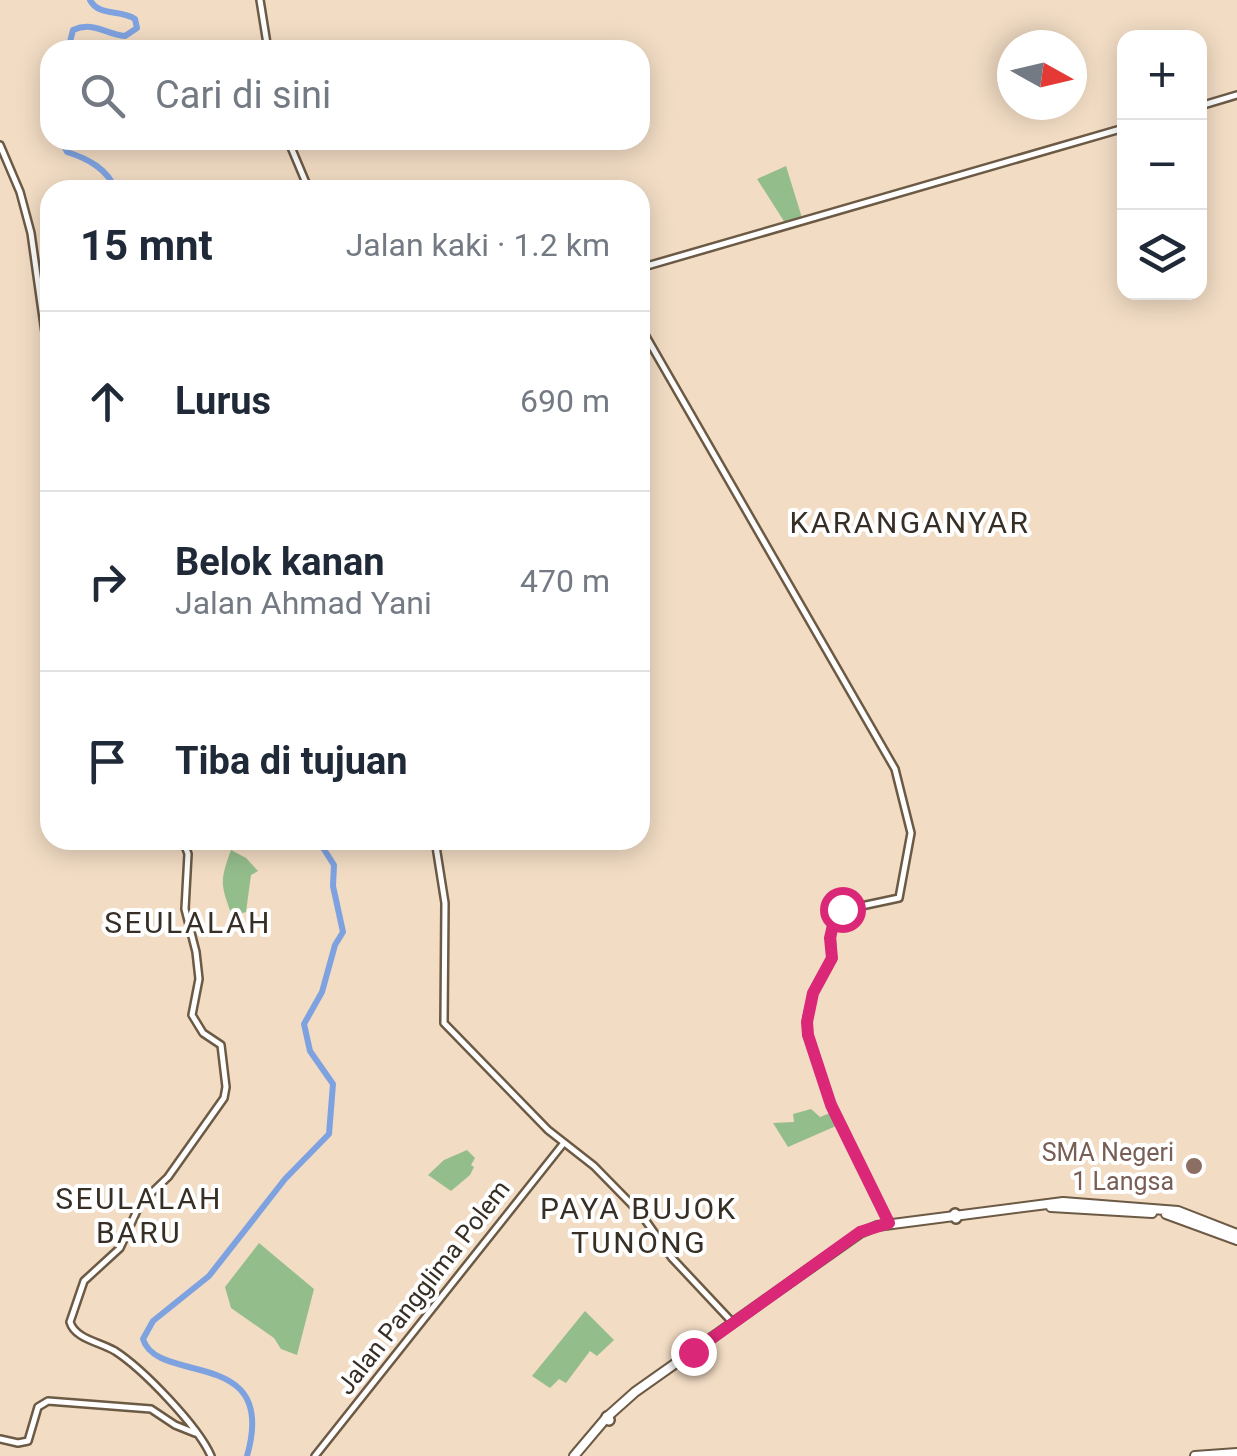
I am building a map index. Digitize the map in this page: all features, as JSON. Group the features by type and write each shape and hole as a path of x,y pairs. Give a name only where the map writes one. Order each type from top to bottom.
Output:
{"main road":[{"path":"608,1419 863,1236 880,1230 1046,1202 1178,1212 1237,1237"},
{"path":"577,1456 636,1392 860,1232 889,1223 955,1216"},
{"path":"1195,1456 1237,1453"}],"street":[{"path":"260,0 266,40"},
{"path":"1207,104 1237,95"},
{"path":"650,265 1117,130"},
{"path":"0,145 20,192 31,233 40,297"},
{"path":"292,150 305,180"},
{"path":"650,343 895,768 911,833 899,898 838,910 830,938 832,958 816,985 807,1022 814,1062 826,1093 889,1223"},
{"path":"187,850 185,909 199,979 192,1015 204,1033 221,1045 226,1094 168,1177 140,1204 120,1248 84,1282 70,1322 76,1332 124,1358 168,1399 212,1456"},
{"path":"437,850 446,903 444,1023 563,1144 594,1166 641,1214 677,1264 733,1323"},
{"name":"Jalan Pangglima Polem","path":"315,1456 563,1144"},
{"path":"0,1439 18,1444 28,1441 38,1407 46,1401 152,1409 175,1425 196,1433"}],"green space":[{"path":"786,166 803,221 787,226 757,179"},
{"path":"231,850 258,871 251,875 246,912 232,916 223,884"},
{"path":"811,1109 820,1117 830,1113 836,1126 788,1147 773,1123 794,1122 793,1114"},
{"path":"467,1150 475,1158 471,1165 474,1167 451,1191 428,1175 444,1160"},
{"path":"259,1243 314,1289 297,1355 281,1349 274,1338 231,1308 225,1287"},
{"path":"585,1311 614,1340 597,1356 590,1351 566,1383 559,1379 550,1388 532,1376"}],"waterway":[{"path":"70,40 73,30 80,28 93,27 125,36 137,28 135,19 99,9 90,0"},
{"path":"66,150 90,162 110,180"},
{"path":"247,1456 252,1421 246,1398 232,1383 153,1353 143,1339 153,1321 209,1276 285,1179 329,1134 333,1084 310,1051 304,1024 322,992 335,945 343,932 333,886 334,865 324,850"}],"place":[{"name":"SMA Negeri 1 Langsa","path":"1194,1166"}],"district":[{"name":"KARANGANYAR","path":"910,523"},
{"name":"SEULALAH","path":"188,923"},
{"name":"SEULALAH BARU","path":"139,1216"},
{"name":"PAYA BUJOK TUNONG","path":"639,1226"}],"route":[{"path":"693,1352 860,1232 889,1223 831,1105 814,1062 807,1030 813,993 832,958 831,934 836,912 842,909"}]}
